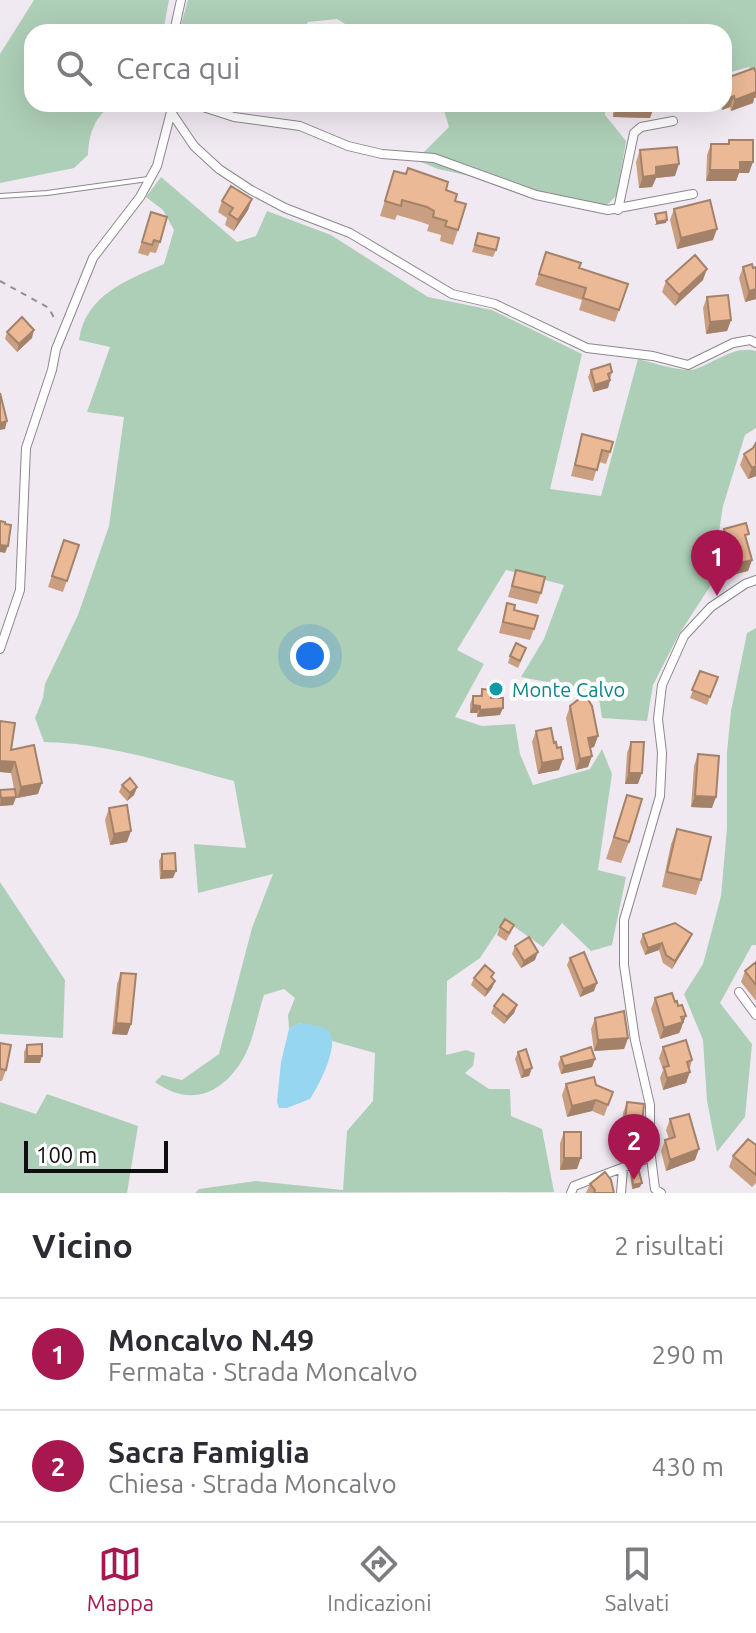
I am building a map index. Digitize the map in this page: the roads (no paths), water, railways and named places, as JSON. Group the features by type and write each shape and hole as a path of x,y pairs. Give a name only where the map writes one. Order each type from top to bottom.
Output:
{"street":[{"path":"176,24 181,0"},
{"path":"0,649 20,590 26,448 62,334 93,258 151,179 157,166 169,112"},
{"path":"173,112 194,146 219,169 251,190 285,208 350,233 452,294 495,304 587,348 653,356 688,365 733,343 750,340 756,343"},
{"path":"219,112 300,126 359,149 434,158 536,195 618,210 693,194"},
{"path":"618,210 634,133 641,127 673,121"},
{"path":"661,1193 655,1189 650,1105 624,965 624,920 660,796 662,753 658,719 662,685 684,636 711,607 756,580"},
{"path":"739,992 756,1015"},
{"path":"571,1193 574,1186 651,1157"},
{"path":"621,1193 623,1168"}],"lane":[{"path":"0,196 151,179"}],"water":[{"path":"300,1023 321,1027 330,1033 330,1057 310,1099 279,1108 281,1062 289,1029"}],"place":[{"name":"Moncalvo N.49","path":"717,596"},
{"name":"Monte Calvo","path":"496,689"},
{"name":"Sacra Famiglia","path":"634,1180"}]}
